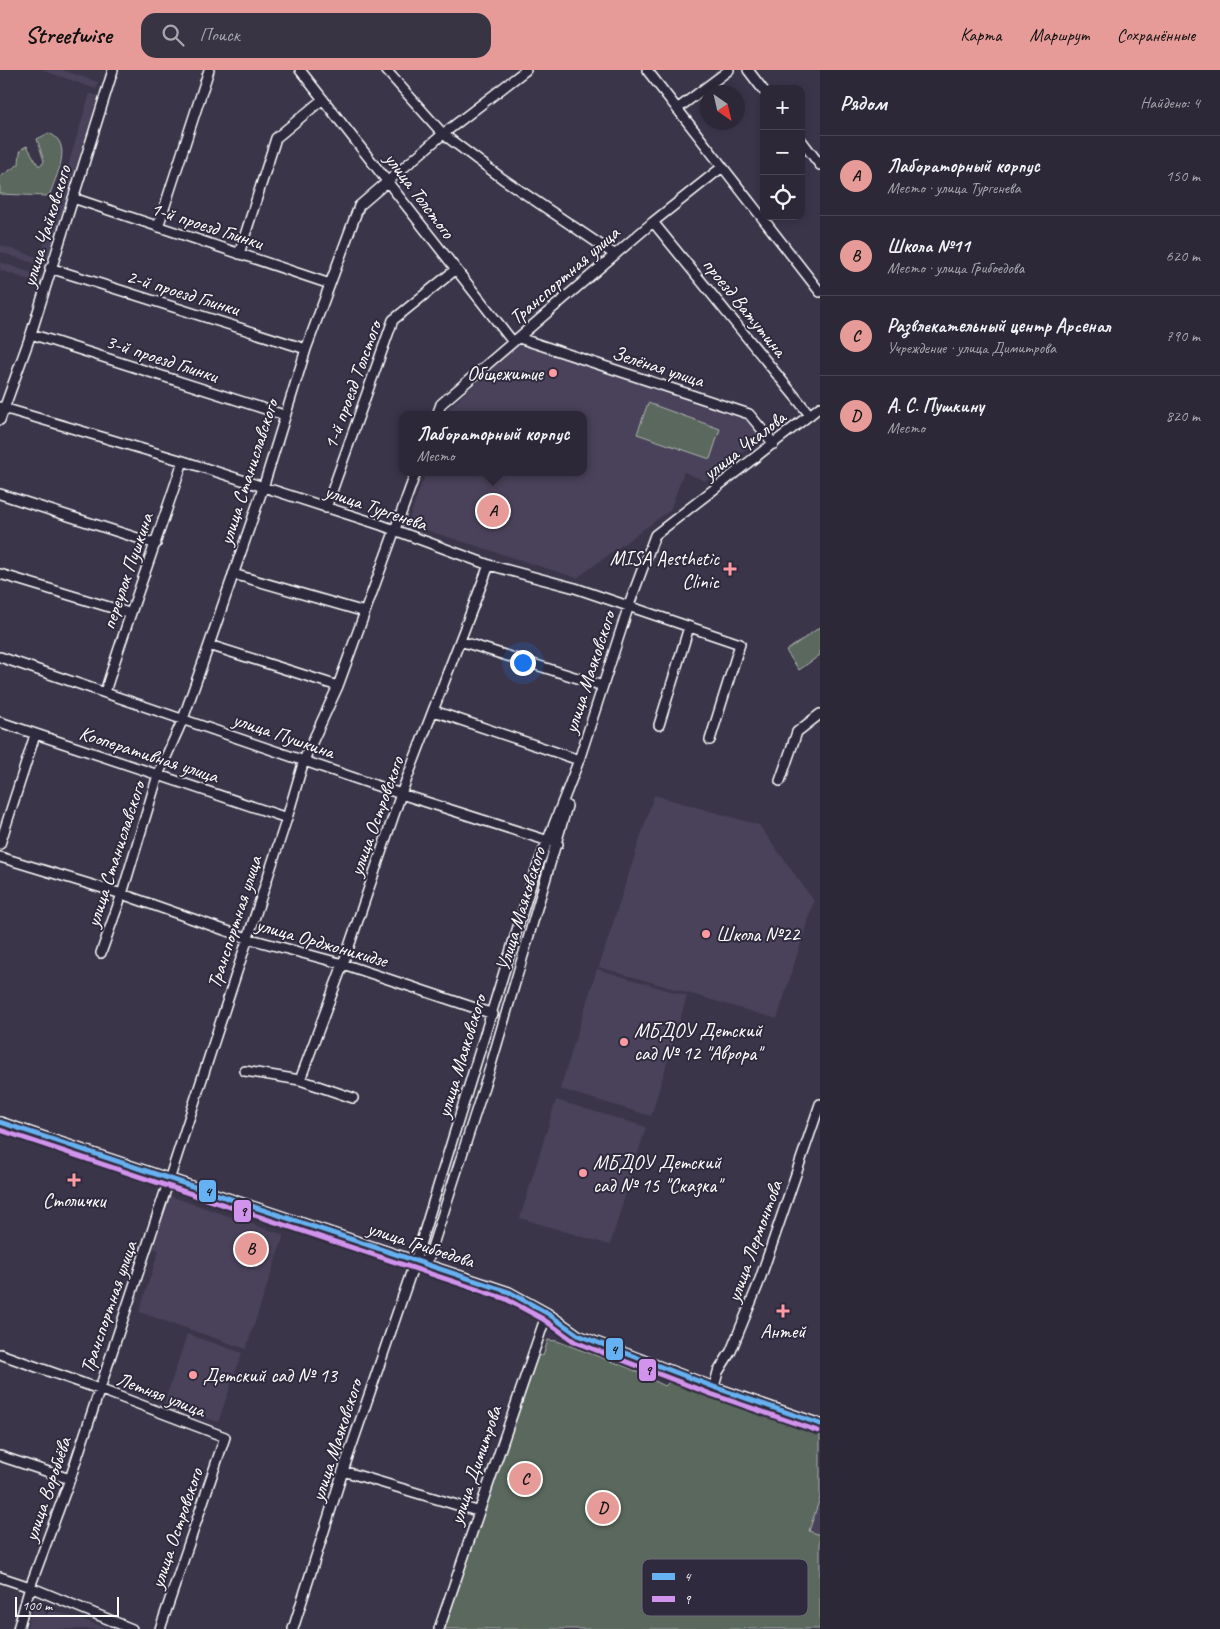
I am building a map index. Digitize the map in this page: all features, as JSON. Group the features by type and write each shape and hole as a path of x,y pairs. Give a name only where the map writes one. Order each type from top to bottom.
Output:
{"street":[{"name":"улица Чайковского","path":"0,420 2,408 30,334 113,70"},
{"path":"158,227 209,70"},
{"name":"улица Толстого","path":"300,70 388,180 456,270 516,340"},
{"path":"386,70 443,134 502,179 614,254"},
{"name":"улица Станиславского","path":"101,953 122,894 158,775 183,719 263,488 284,415 306,349 359,206 443,134 526,70"},
{"path":"646,70 820,292"},
{"path":"677,109 729,70"},
{"path":"748,70 760,86"},
{"path":"239,254 276,138 323,99"},
{"path":"805,145 820,165"},
{"name":"Транспортная улица","path":"438,411 441,404 614,254 721,168"},
{"name":"1-й проезд Глинки","path":"72,198 330,284"},
{"name":"проезд Ватутина","path":"653,222 810,415"},
{"name":"2-й проезд Глинки","path":"50,268 306,349"},
{"name":"1-й проезд Толстого","path":"326,508 393,320 456,270"},
{"name":"3-й проезд Глинки","path":"30,334 284,415"},
{"name":"Зелёная улица","path":"516,340 749,414 774,444"},
{"name":"улица Чкалова","path":"689,510 820,407"},
{"name":"улица Тургенева","path":"2,408 183,461 395,531 489,565 575,588 740,644 710,740"},
{"name":"переулок Пушкина","path":"105,692 129,613 156,544 183,461"},
{"name":"Транспортная улица","path":"99,1389 170,1177 287,818 304,760 338,686 415,476"},
{"path":"0,494 156,544"},
{"name":"улица Маяковского","path":"579,760 629,605 655,535 689,510"},
{"name":"улица Островского","path":"300,1080 344,964 401,794 489,565"},
{"path":"0,574 129,613"},
{"path":"233,574 365,612"},
{"path":"659,725 689,627"},
{"path":"460,641 603,686"},
{"path":"209,645 338,686"},
{"name":"улица Пушкина","path":"0,657 401,794 554,842"},
{"path":"434,711 579,760"},
{"path":"780,781 797,732 820,714"},
{"name":"Кооперативная улица","path":"0,722 287,818"},
{"path":"0,844 36,735"},
{"name":"Улица Маяковского","path":"417,1262 429,1257 490,1068 579,760"},
{"name":"улица Маяковского","path":"293,1629 344,1470 417,1262 533,878 554,842"},
{"name":"улица Орджоникидзе","path":"0,857 122,894 247,938 344,964 493,1014"},
{"path":"245,1072 300,1080 353,1098"},
{"name":"улица Лермонтова","path":"714,1387 718,1372 731,1351 758,1285 820,1104"},
{"name":"улица Грибоедова","path":"0,1122 170,1177 509,1292 547,1313 578,1336 820,1424"},
{"name":"улица Димитрова","path":"438,1629 477,1511 547,1313"},
{"name":"Летняя улица","path":"0,1354 225,1437"},
{"name":"улица Воробьёва","path":"18,1629 30,1587 70,1479 99,1389"},
{"name":"улица Островского","path":"160,1629 225,1437"},
{"path":"0,1456 70,1479"},
{"path":"344,1470 477,1511"},
{"path":"0,1577 30,1587 132,1629"}],"shaded area":[{"path":"42,70 62,70 98,82 96,89"},
{"path":"90,93 98,96 45,267 0,252 0,245 40,258"},
{"path":"0,262 43,277 41,284 0,270"},
{"path":"519,343 747,417 762,437 705,481 684,472 670,510 577,578 407,524 425,476 587,476 587,411 448,411 449,408"},
{"name":"Школа №22","path":"654,795 759,825 814,901 777,1019 599,967"},
{"name":"МБДОУ Детский сад № 12 \"Аврора\"","path":"597,969 687,996 651,1116 560,1089"},
{"name":"МБДОУ Детский сад № 15 \"Сказка\"","path":"556,1100 646,1127 610,1245 520,1218"},
{"path":"170,1196 284,1235 246,1349 139,1312 159,1250 153,1248"},
{"path":"187,1334 242,1353 218,1422 164,1404"},
{"path":"820,1498 820,1535 809,1531"},
{"path":"34,1604 110,1629 26,1629"}],"green space":[{"path":"49,133 61,144 62,152 59,169 50,194 46,196 0,194 0,177 19,164 20,153 24,147 27,146 38,165 42,165 44,161 37,139"},
{"path":"648,403 720,429 710,459 637,434"},
{"path":"820,627 820,655 799,670 786,651"},
{"path":"548,1340 557,1341 629,1368 665,1386 670,1381 820,1431 820,1498 809,1531 820,1535 820,1629 444,1629 535,1353 543,1356"}],"transit line":[{"name":"4","path":"0,1122 509,1292 547,1313 578,1335 714,1387 820,1424"},
{"name":"9","path":"0,1130 506,1299 543,1319 575,1342 711,1394 818,1431"}],"place":[{"name":"Общежитие","path":"553,373"},
{"name":"Лабораторный корпус","path":"493,511"},
{"name":"MISA Aesthetic Clinic","path":"730,569"},
{"name":"Школа №22","path":"706,934"},
{"name":"МБДОУ Детский сад № 12 \"Аврора\"","path":"624,1042"},
{"name":"МБДОУ Детский сад № 15 \"Сказка\"","path":"583,1173"},
{"name":"Столички","path":"74,1180"},
{"name":"Школа №11","path":"251,1249"},
{"name":"Антей","path":"783,1311"},
{"name":"Детский сад № 13","path":"193,1375"},
{"name":"Развлекательный центр Арсенал","path":"525,1479"},
{"name":"А. С. Пушкину","path":"603,1508"}]}
